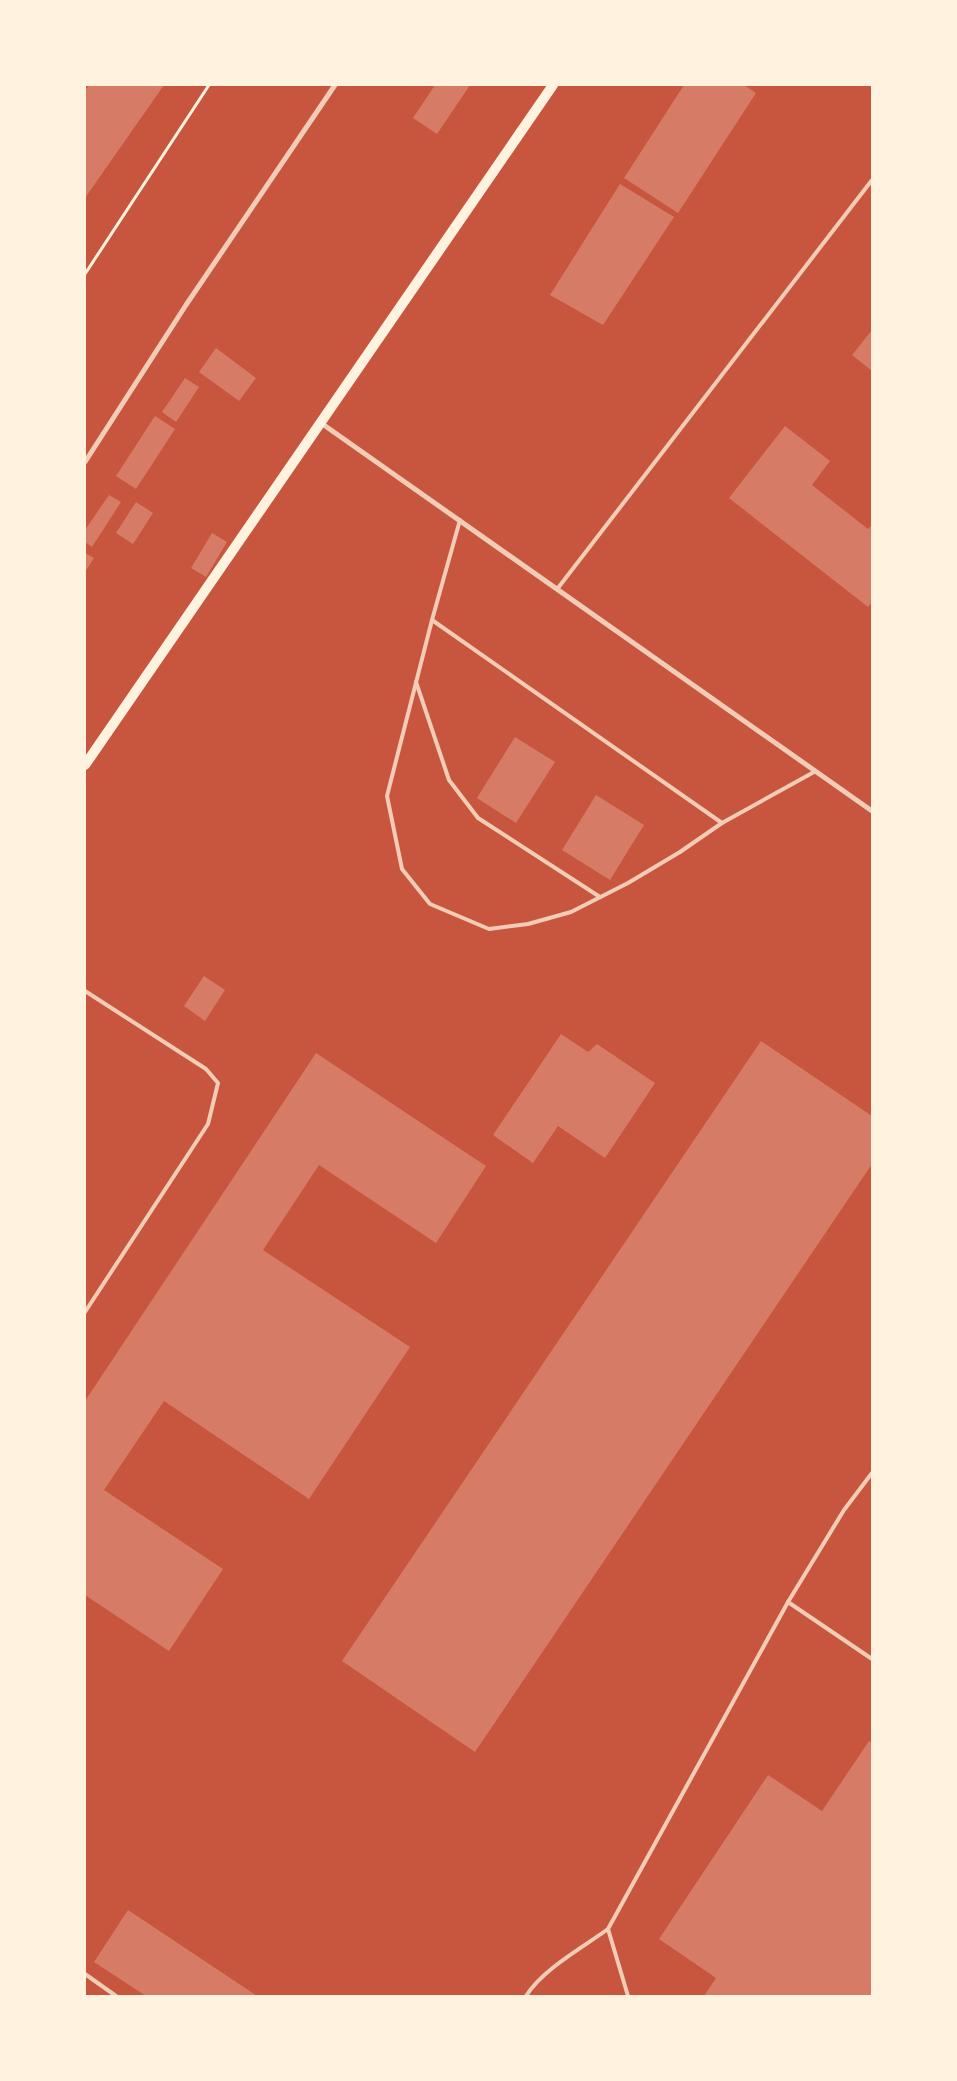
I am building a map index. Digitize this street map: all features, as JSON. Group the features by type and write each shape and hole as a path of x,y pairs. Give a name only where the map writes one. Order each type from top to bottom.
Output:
{"main road":[{"path":"85,765 553,85"}],"street":[{"path":"85,462 186,305 335,85"},
{"path":"321,422 558,588 814,772 872,811"}],"lane":[{"path":"558,588 872,180"},
{"path":"460,520 387,796 402,869 430,904 489,929 528,924 571,912 628,883 722,823 814,772"},
{"path":"432,620 722,823"},
{"path":"416,682 449,780 478,818 600,897"},
{"path":"85,991 206,1069 218,1083 208,1124 85,1312"},
{"path":"526,1996 531,1988 559,1964 608,1929 788,1602 844,1510 872,1473"},
{"path":"788,1602 872,1659"},
{"path":"608,1929 628,1996"},
{"path":"85,1974 116,1996"}],"path":[{"path":"85,274 208,85"}],"building":[{"path":"89,85 164,85 85,198 85,90"},
{"path":"435,85 470,85 437,134 413,118"},
{"path":"684,85 744,85 756,93 678,213 624,178"},
{"path":"620,184 674,217 603,325 550,295"},
{"path":"872,330 872,371 852,355"},
{"path":"216,348 256,378 239,401 199,372"},
{"path":"185,378 199,387 176,422 162,412"},
{"path":"155,416 175,429 136,489 116,476"},
{"path":"785,426 830,461 812,485 868,529 872,525 872,602 868,607 729,498"},
{"path":"109,495 121,502 92,547 85,542 85,530"},
{"path":"136,502 153,513 133,544 116,533"},
{"path":"212,533 227,542 206,577 191,568"},
{"path":"85,553 94,558 85,572"},
{"path":"515,737 555,762 516,823 477,798"},
{"path":"596,795 644,825 610,880 562,850"},
{"path":"204,976 225,990 205,1021 184,1006"},
{"path":"561,1034 588,1052 597,1044 655,1083 605,1158 558,1126 533,1163 493,1135"},
{"path":"761,1041 872,1116 872,1164 475,1752 342,1661"},
{"path":"316,1053 486,1166 436,1243 319,1165 263,1250 410,1347 309,1499 164,1401 104,1490 223,1569 169,1651 85,1595 85,1401"},
{"path":"869,1741 872,1743 872,1996 704,1996 716,1978 659,1939 768,1775 822,1811"},
{"path":"128,1910 257,1996 146,1996 94,1962"}]}
